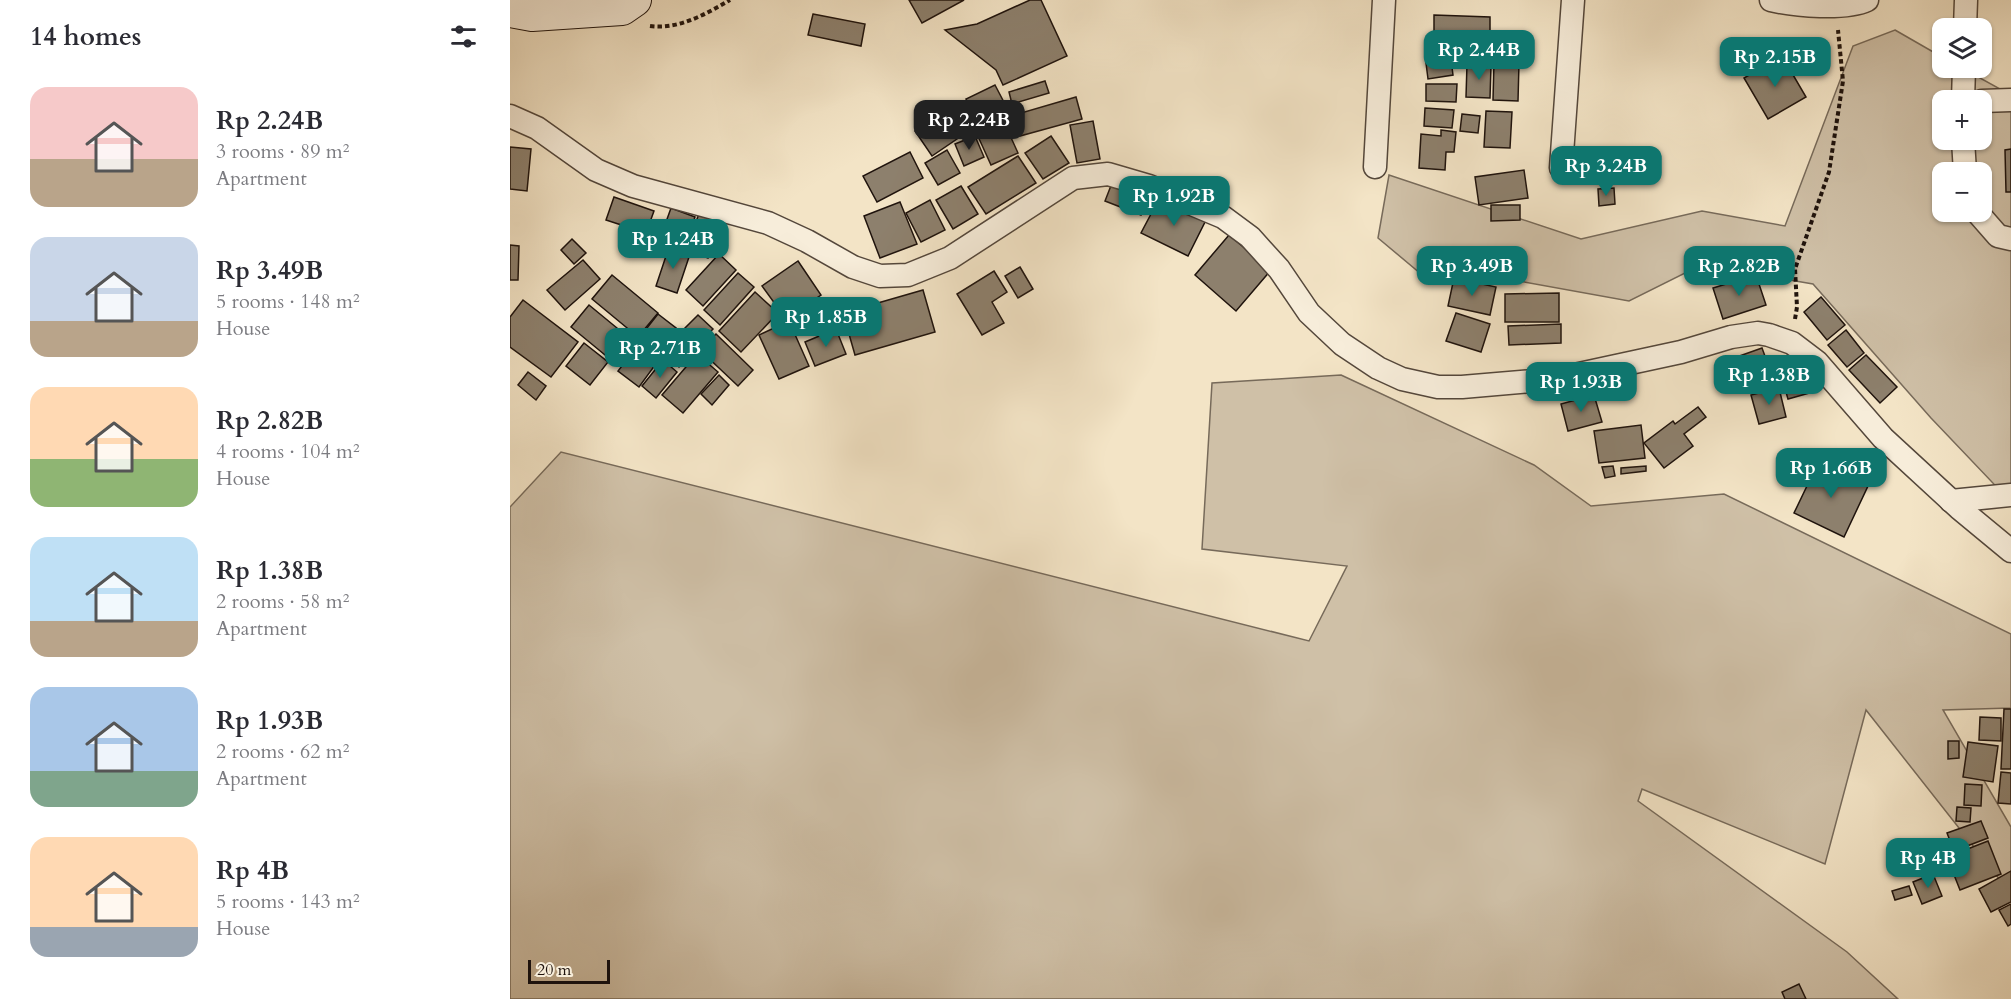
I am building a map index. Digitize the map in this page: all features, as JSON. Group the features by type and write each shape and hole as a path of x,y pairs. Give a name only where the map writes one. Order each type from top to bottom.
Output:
{"main road":[{"path":"510,11 532,15 629,4"}],"street":[{"path":"1375,167 1384,0"},
{"path":"1561,168 1573,0"},
{"path":"1771,0 1857,5 1867,0"},
{"path":"1965,18 1966,0"},
{"path":"1992,101 2011,100"},
{"path":"510,116 537,128 596,170 633,186 768,223 807,241 853,267 880,276 908,275 950,258 1073,178 1108,174 1149,186 1223,217 1250,237 1279,269 1309,313 1342,344 1378,368 1402,379 1429,385 1462,387 1556,379 1681,352 1731,337 1758,333 1769,335 1792,343 1817,362 1883,438 1951,501 2011,550"},
{"path":"1986,222 1998,236 2011,239"},
{"path":"1951,501 2011,495"}],"path":[{"path":"629,4 644,26 662,28 684,22 730,0"},
{"path":"1792,343 1797,307 1795,269 1829,172 1843,81 1838,3"}],"shaded area":[{"path":"1895,30 1932,51 1932,78 1980,78 2011,95 2011,502 1931,418 1813,284 1701,265 1629,301 1447,268 1433,284 1378,238 1389,175 1581,239 1702,211 1785,226 1853,46"},
{"path":"1341,375 1534,465 1591,506 1724,494 2011,634 2011,708 1943,710 2011,827 2011,894 1866,710 1825,864 1642,789 1638,801 1847,952 1898,999 510,999 510,507 561,452 1309,641 1347,566 1202,549 1212,383"}],"building":[{"path":"909,0 964,0 922,23"},
{"path":"1030,0 1041,0 1067,56 1003,85 996,70 945,30 977,24"},
{"path":"813,14 865,24 861,46 808,35"},
{"path":"1434,15 1490,17 1490,33 1434,32"},
{"path":"1450,52 1453,75 1428,79 1425,55"},
{"path":"1782,56 1806,97 1768,119 1744,78"},
{"path":"1494,62 1519,63 1518,101 1493,100"},
{"path":"1467,64 1491,65 1490,98 1466,97"},
{"path":"1045,81 1049,93 1012,104 1009,92"},
{"path":"1426,84 1457,84 1456,102 1426,101"},
{"path":"995,85 1008,110 979,124 966,99"},
{"path":"1076,97 1082,119 1020,136 1014,115"},
{"path":"956,103 973,128 932,156 915,131"},
{"path":"1425,108 1454,110 1452,128 1424,126"},
{"path":"1486,111 1512,112 1510,148 1484,147"},
{"path":"1462,114 1480,116 1478,133 1460,131"},
{"path":"1003,120 1018,153 991,165 976,132"},
{"path":"1093,121 1100,159 1077,163 1070,125"},
{"path":"1441,130 1456,132 1454,152 1446,152 1445,170 1419,168 1421,134 1441,136"},
{"path":"975,136 984,157 964,166 955,144"},
{"path":"1051,136 1069,163 1043,179 1025,153"},
{"path":"510,147 531,149 527,191 510,189"},
{"path":"2011,149 2011,192 2006,192 2005,150"},
{"path":"947,150 960,173 938,185 925,163"},
{"path":"910,152 923,178 877,202 863,176"},
{"path":"1018,156 1036,183 986,214 968,187"},
{"path":"1524,170 1528,198 1479,205 1475,177"},
{"path":"1112,183 1148,197 1141,215 1105,201"},
{"path":"961,186 978,214 953,229 936,200"},
{"path":"1614,188 1615,204 1599,206 1598,189"},
{"path":"614,197 654,211 646,233 606,220"},
{"path":"1160,197 1206,220 1188,256 1141,233"},
{"path":"930,200 945,230 921,242 906,213"},
{"path":"900,202 917,244 880,258 864,216"},
{"path":"1491,205 1520,205 1520,220 1491,221"},
{"path":"671,208 695,217 685,245 661,236"},
{"path":"699,214 722,224 708,258 685,249"},
{"path":"634,232 664,242 659,256 629,247"},
{"path":"1229,235 1271,270 1236,311 1195,275"},
{"path":"572,239 586,253 574,264 561,250"},
{"path":"510,245 519,246 518,280 510,280"},
{"path":"669,247 690,254 677,293 656,286"},
{"path":"719,254 736,270 703,306 686,290"},
{"path":"583,260 600,279 565,310 547,290"},
{"path":"798,261 821,295 786,319 762,286"},
{"path":"1020,267 1033,289 1018,298 1005,276"},
{"path":"994,271 1007,292 992,302 1004,323 982,335 957,294"},
{"path":"738,273 754,287 720,325 704,310"},
{"path":"612,275 658,313 638,337 592,299"},
{"path":"1756,275 1766,305 1723,319 1713,288"},
{"path":"1454,278 1496,287 1490,315 1448,306"},
{"path":"923,290 935,332 855,355 843,313"},
{"path":"755,292 778,313 741,352 719,331"},
{"path":"1559,293 1559,322 1505,322 1505,294"},
{"path":"1821,297 1845,325 1827,340 1804,312"},
{"path":"523,300 578,342 551,377 510,347 510,317"},
{"path":"589,305 634,342 616,364 571,327"},
{"path":"1456,313 1490,324 1481,352 1446,341"},
{"path":"658,314 676,328 661,348 643,333"},
{"path":"698,315 713,329 700,342 685,328"},
{"path":"789,321 809,366 779,379 759,335"},
{"path":"1561,324 1561,343 1509,345 1508,326"},
{"path":"836,329 846,354 815,366 805,342"},
{"path":"1846,330 1864,353 1847,367 1828,345"},
{"path":"680,333 696,348 679,367 663,352"},
{"path":"716,334 753,370 738,386 700,350"},
{"path":"641,341 661,357 639,387 618,371"},
{"path":"584,343 608,362 590,385 566,366"},
{"path":"1762,348 1773,378 1741,389 1731,359"},
{"path":"697,354 718,372 683,413 662,395"},
{"path":"1802,354 1813,392 1788,399 1777,361"},
{"path":"1866,355 1897,387 1880,403 1849,370"},
{"path":"663,360 677,372 656,398 642,386"},
{"path":"528,372 546,386 536,400 518,385"},
{"path":"719,375 729,385 712,405 701,394"},
{"path":"1779,388 1786,417 1759,424 1751,395"},
{"path":"1594,395 1602,422 1568,431 1561,404"},
{"path":"1698,407 1706,417 1684,434 1693,446 1664,468 1644,443 1673,421 1675,424"},
{"path":"1641,425 1645,458 1599,463 1594,431"},
{"path":"1819,461 1868,486 1844,537 1794,513"},
{"path":"1613,466 1615,476 1605,478 1602,467"},
{"path":"1646,466 1646,471 1621,474 1621,468"},
{"path":"2004,709 2011,709 2011,769 2001,769"},
{"path":"1980,717 2001,718 2001,741 1979,740"},
{"path":"1948,741 1959,741 1959,758 1948,759"},
{"path":"1968,742 1998,746 1993,782 1963,777"},
{"path":"2001,772 2011,773 2011,804 1998,803"},
{"path":"1965,784 1982,785 1981,806 1964,805"},
{"path":"1957,807 1971,808 1970,822 1956,821"},
{"path":"1981,821 1988,838 1954,851 1947,833"},
{"path":"1988,841 2001,874 1960,890 1947,857"},
{"path":"2011,871 2011,902 1991,912 1979,889"},
{"path":"1933,874 1942,896 1922,904 1913,882"},
{"path":"1909,886 1912,895 1895,900 1892,891"},
{"path":"2011,904 2011,924 2008,926 1999,910"},
{"path":"1799,984 1806,999 1785,999 1782,992"}]}
